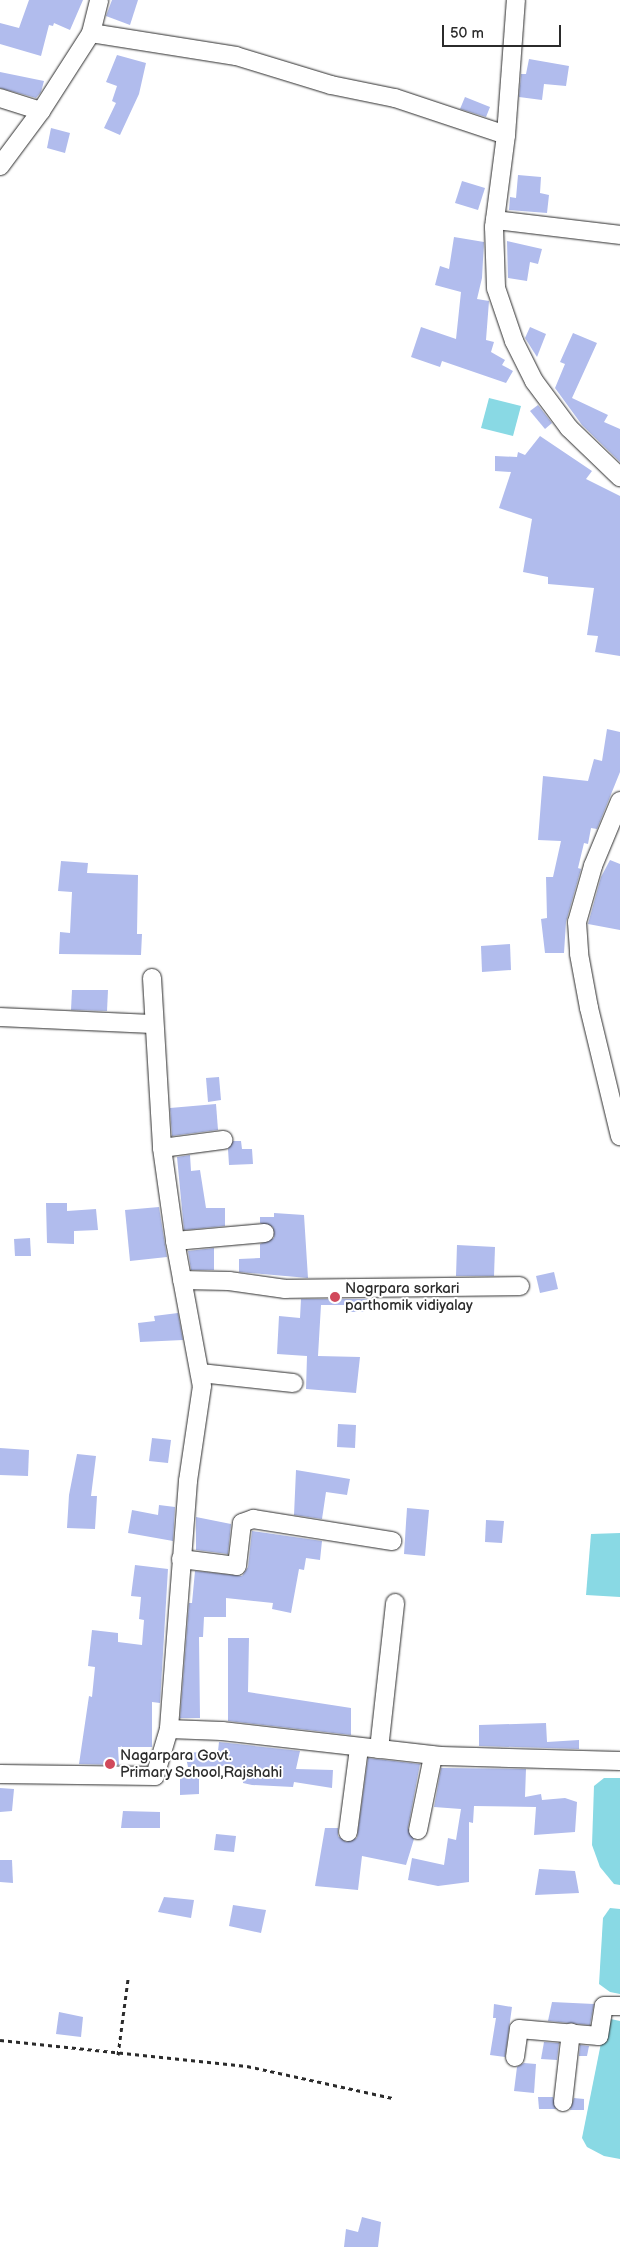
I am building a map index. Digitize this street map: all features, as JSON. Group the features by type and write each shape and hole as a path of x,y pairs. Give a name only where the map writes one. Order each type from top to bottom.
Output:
{"street":[{"path":"0,166 41,111 91,32 99,0"},
{"path":"516,0 506,135 495,220 496,288 522,357 534,381 569,428 620,477"},
{"path":"91,32 236,56 331,85 395,98 506,135"},
{"path":"0,98 41,111"},
{"path":"495,220 620,235"},
{"path":"620,801 593,866 577,922 579,954 589,1008 620,1136"},
{"path":"0,1774 155,1776 169,1729 181,1559 202,1386 175,1241 162,1148 152,978"},
{"path":"0,1017 154,1024"},
{"path":"162,1148 223,1140"},
{"path":"175,1241 265,1232"},
{"path":"182,1280 229,1280 285,1289 520,1286"},
{"path":"200,1373 293,1383"},
{"path":"181,1559 237,1566 242,1523 253,1519 392,1541"},
{"path":"379,1750 395,1603"},
{"path":"169,1729 222,1731 433,1756 620,1761"},
{"path":"348,1832 359,1748"},
{"path":"418,1830 433,1756"},
{"path":"515,2057 519,2029 571,2032 599,2036 604,2006 620,2006"},
{"path":"563,2102 571,2032"}],"path":[{"path":"118,2055 128,1979"},
{"path":"0,2040 118,2055 247,2066 392,2098"}],"water":[{"path":"489,398 521,406 513,436 481,428"},
{"path":"620,1533 620,1597 586,1595 591,1534"},
{"path":"604,1778 620,1778 620,1885 614,1884 600,1867 592,1845 594,1786"},
{"path":"610,1908 620,1909 620,1994 610,1992 599,1984 603,1918"},
{"path":"606,2018 620,2021 620,2159 604,2156 587,2147 582,2138"}],"building":[{"path":"29,0 83,0 70,30 54,23 53,26 49,25 41,56 0,44 0,23 19,28"},
{"path":"112,0 138,0 130,25 106,16"},
{"path":"117,55 146,63 139,94 120,135 104,128 116,103 112,101 117,86 106,82"},
{"path":"529,59 569,66 566,86 544,84 542,100 519,97 521,74 526,74"},
{"path":"0,72 44,81 41,92 36,98 0,88"},
{"path":"465,97 490,107 486,117 460,109"},
{"path":"51,128 70,133 65,153 47,148"},
{"path":"518,175 541,177 540,193 549,195 547,213 509,210 510,197 516,198"},
{"path":"462,181 485,188 478,210 455,203"},
{"path":"454,237 484,242 482,278 477,299 489,301 486,340 494,342 491,352 505,360 502,365 513,371 506,383 442,361 440,367 411,357 421,327 456,339 461,292 435,285 440,266 449,269"},
{"path":"507,241 542,249 538,264 530,262 527,281 508,278"},
{"path":"530,327 546,334 537,357 525,338"},
{"path":"573,333 597,343 572,398 608,415 604,422 620,429 620,462 582,425 555,388 565,364 560,362"},
{"path":"538,405 552,423 545,429 530,411"},
{"path":"540,436 592,471 586,479 620,496 620,656 595,652 598,636 587,635 594,588 548,584 548,577 523,572 532,519 499,508 511,472 495,471 495,456 517,457 518,452 525,455"},
{"path":"607,729 620,732 620,772 597,829 591,828 588,844 584,843 578,868 581,869 566,922 564,953 545,953 541,919 547,918 546,877 553,877 561,841 538,840 543,776 588,781 594,759 602,761"},
{"path":"610,860 620,864 620,930 588,924 601,877"},
{"path":"61,861 88,863 87,873 138,875 137,934 142,934 141,955 59,954 60,932 70,933 72,892 58,891"},
{"path":"510,944 511,970 482,972 481,946"},
{"path":"72,990 108,990 107,1011 71,1010"},
{"path":"219,1077 221,1100 208,1102 206,1078"},
{"path":"216,1104 218,1130 172,1136 170,1108"},
{"path":"233,1141 241,1141 242,1149 252,1149 253,1164 229,1165 228,1149"},
{"path":"190,1155 191,1171 200,1170 206,1208 225,1208 225,1226 184,1230 177,1157"},
{"path":"46,1203 67,1203 67,1211 96,1209 98,1230 74,1231 74,1244 47,1243"},
{"path":"159,1207 167,1257 130,1261 125,1210"},
{"path":"274,1213 304,1215 308,1278 239,1272 239,1259 260,1258 260,1244 274,1238 273,1227 260,1223 260,1217 274,1217"},
{"path":"30,1238 31,1256 15,1256 14,1239"},
{"path":"457,1245 495,1247 494,1276 456,1276"},
{"path":"214,1248 214,1270 191,1270 188,1251"},
{"path":"554,1272 558,1289 540,1293 536,1276"},
{"path":"301,1299 371,1299 364,1300 364,1312 349,1312 349,1305 321,1305 318,1356 360,1357 356,1393 306,1389 307,1356 277,1354 279,1316 300,1318"},
{"path":"178,1313 183,1340 140,1342 138,1323 155,1321 154,1316"},
{"path":"338,1424 356,1425 355,1448 337,1447"},
{"path":"152,1438 171,1440 168,1463 149,1461"},
{"path":"0,1448 29,1450 28,1476 0,1475"},
{"path":"77,1454 96,1456 91,1496 97,1496 95,1529 67,1528 69,1495"},
{"path":"296,1470 350,1479 347,1495 326,1492 322,1519 294,1515"},
{"path":"159,1505 175,1507 173,1541 128,1533 132,1510 158,1515"},
{"path":"407,1508 429,1510 425,1556 404,1554"},
{"path":"196,1517 231,1524 228,1554 196,1550"},
{"path":"486,1520 504,1521 502,1543 485,1542"},
{"path":"252,1531 322,1541 320,1560 306,1558 304,1570 299,1569 291,1613 272,1609 273,1603 226,1598 226,1617 204,1617 203,1637 199,1637 200,1718 180,1718 189,1603 192,1603 195,1571 242,1576 248,1567"},
{"path":"135,1565 168,1569 160,1703 152,1702 152,1747 118,1747 119,1765 79,1764 89,1696 92,1697 95,1667 88,1666 92,1630 118,1633 118,1642 142,1645 144,1620 139,1619 141,1597 131,1596"},
{"path":"228,1638 249,1638 248,1692 351,1708 351,1735 228,1721"},
{"path":"546,1723 547,1742 579,1740 579,1749 479,1746 479,1725"},
{"path":"219,1742 300,1751 296,1769 333,1770 332,1788 294,1782 293,1787 252,1785 243,1783 244,1771 225,1771 226,1766 188,1767 185,1753 218,1751"},
{"path":"368,1758 420,1764 408,1828 414,1839 406,1865 362,1856 358,1890 315,1886 325,1828 338,1828 338,1836 346,1842 357,1838"},
{"path":"441,1768 526,1769 525,1797 541,1794 542,1800 565,1798 577,1802 575,1832 534,1835 536,1807 474,1806 473,1823 469,1822 469,1882 438,1886 408,1880 412,1858 444,1865 448,1838 456,1840 461,1809 434,1807"},
{"path":"180,1775 199,1775 199,1794 180,1795"},
{"path":"0,1788 14,1789 12,1811 0,1812"},
{"path":"123,1811 160,1812 160,1828 121,1828"},
{"path":"216,1834 236,1836 234,1852 214,1850"},
{"path":"0,1860 12,1860 13,1883 0,1882"},
{"path":"539,1869 575,1871 579,1893 535,1895"},
{"path":"164,1897 194,1900 191,1918 158,1912"},
{"path":"233,1905 266,1910 261,1933 229,1926"},
{"path":"552,2002 594,2004 590,2025 548,2021"},
{"path":"494,2004 512,2007 505,2057 490,2055 496,2018 493,2018"},
{"path":"59,2012 83,2017 81,2037 56,2034"},
{"path":"544,2042 559,2043 557,2060 541,2059"},
{"path":"580,2045 589,2046 587,2056 579,2056"},
{"path":"524,2063 536,2064 534,2093 514,2091 517,2067"},
{"path":"538,2097 553,2097 556,2109 539,2109"},
{"path":"574,2098 584,2099 584,2110 570,2110"},
{"path":"362,2217 381,2222 378,2247 344,2247 346,2229 358,2232"}],"place":[{"name":"Nogrpara sorkari parthomik vidiyalay","path":"335,1297"},
{"name":"Nagarpara Govt. Primary School,Rajshahi","path":"110,1764"}]}
